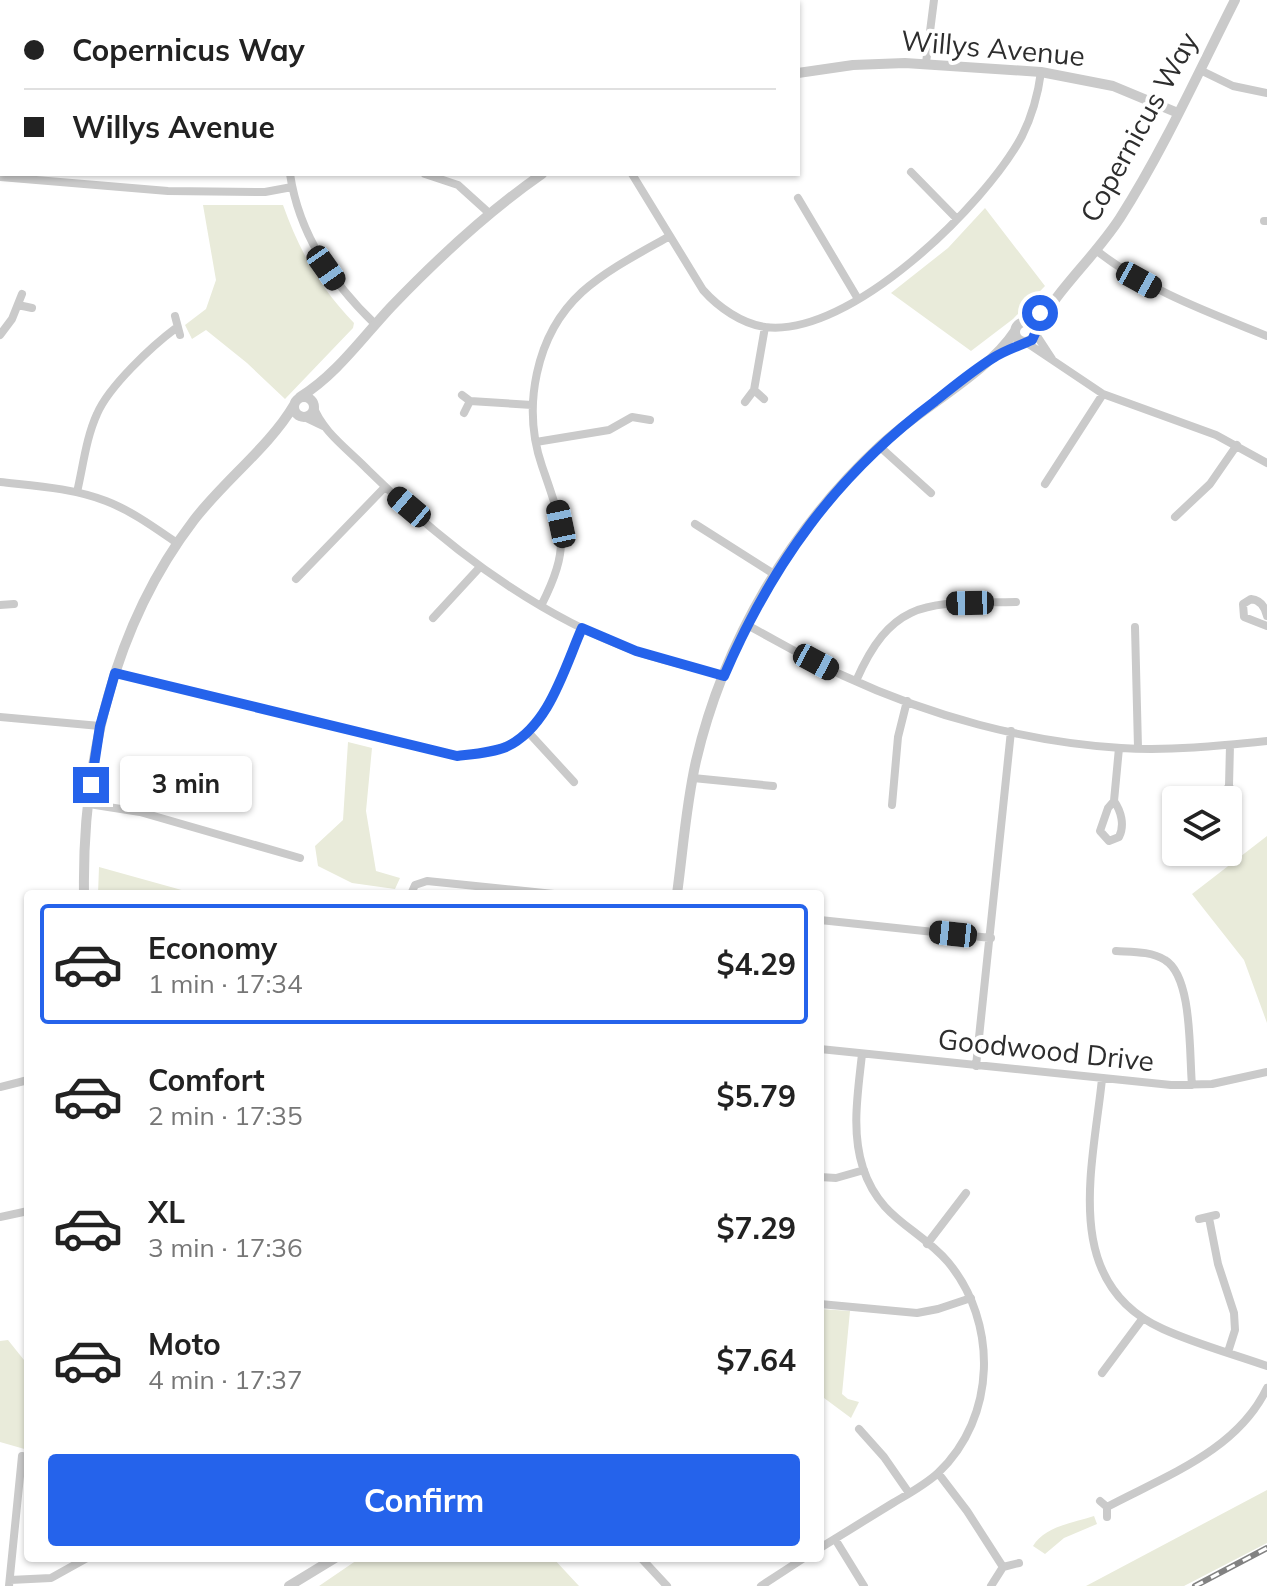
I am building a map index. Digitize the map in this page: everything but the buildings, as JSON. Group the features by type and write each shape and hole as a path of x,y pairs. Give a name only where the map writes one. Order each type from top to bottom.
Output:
{"street":[{"path":"926,63 934,0"},
{"name":"Copernicus Way","path":"1035,332 1047,308 1097,251 1133,197 1235,0"},
{"name":"Willys Avenue","path":"800,73 853,65 926,63 1041,72 1113,86 1178,113"},
{"path":"1200,70 1233,86 1267,93"},
{"path":"633,176 703,290 713,301 738,317 765,327 818,320 858,299 913,260 975,201 1017,144 1032,115 1041,72"},
{"path":"911,172 957,219"},
{"path":"290,176 305,227 326,268 375,324"},
{"path":"431,176 458,185 489,213"},
{"path":"84,890 89,804 100,726 115,673 139,612 177,543 297,401 326,378 441,255 489,213 539,176"},
{"path":"0,177 168,191 265,192 292,187"},
{"path":"798,198 858,299"},
{"path":"541,606 557,570 561,524 536,442 532,405 539,364 569,307 596,280 670,236"},
{"path":"1097,251 1120,269 1158,290 1267,336"},
{"path":"0,335 22,294"},
{"path":"18,305 32,308"},
{"name":"Copernicus Way","path":"1023,322 1047,308"},
{"path":"77,492 101,404 153,345 178,332 175,316"},
{"path":"678,890 701,742 724,676 774,574 820,510 879,446 993,358 1023,322 1030,323 1055,363"},
{"path":"745,402 754,390 765,327"},
{"path":"1015,331 1018,341 1026,343 1103,394 1237,445 1267,463"},
{"path":"993,358 1032,340 1035,332"},
{"path":"273,432 311,413 326,378"},
{"path":"754,390 764,399"},
{"path":"1045,484 1103,394"},
{"path":"464,413 466,398 532,405"},
{"path":"297,401 309,399 326,428 385,487 480,567 582,628 636,651 724,676"},
{"path":"297,401 296,413 326,428"},
{"path":"536,442 609,430 631,413 650,420"},
{"path":"1175,517 1210,484 1237,445"},
{"path":"879,446 931,493"},
{"path":"0,482 77,492 109,502 177,543"},
{"path":"296,579 385,487"},
{"path":"695,524 774,574"},
{"path":"433,618 480,567"},
{"path":"1267,616 1266,609 1257,600 1251,599 1243,604 1244,617 1267,626"},
{"path":"856,681 869,652 882,634 906,615 947,604 1016,602"},
{"path":"0,605 14,604"},
{"path":"747,625 856,681 938,714 1011,731 1119,748 1267,741"},
{"path":"1135,627 1138,748"},
{"path":"115,673 457,756 506,747 529,733 545,710 582,628"},
{"path":"892,805 898,737 907,701"},
{"path":"0,717 100,726"},
{"path":"976,1066 1011,731"},
{"path":"529,733 574,782"},
{"path":"1229,786 1230,745"},
{"path":"1114,801 1119,748"},
{"path":"693,778 773,786"},
{"path":"89,804 140,812 300,858"},
{"path":"413,890 415,885 427,881 515,890"},
{"path":"824,920 991,938"},
{"path":"1116,951 1152,954 1168,961 1177,970 1184,993 1192,1085"},
{"name":"Goodwood Drive","path":"824,1049 1102,1079 1192,1085 1232,1081 1267,1072"},
{"path":"824,1546 938,1473 962,1442 974,1417 982,1389 985,1345 971,1298 945,1259 893,1216 864,1170 856,1132 862,1054"},
{"path":"1102,1079 1089,1203 1090,1236 1099,1265 1112,1289 1143,1318 1164,1330 1267,1366"},
{"path":"0,1087 24,1081"},
{"path":"824,1177 836,1178 864,1170"},
{"path":"927,1244 966,1192"},
{"path":"0,1217 24,1212"},
{"path":"1208,1217 1218,1264 1234,1313 1235,1330 1228,1352"},
{"path":"824,1304 917,1313 971,1298"},
{"path":"1102,1373 1143,1318"},
{"path":"1107,1517 1104,1504 1221,1444 1252,1414 1267,1388"},
{"path":"859,1429 884,1457 909,1493"},
{"path":"22,1456 10,1583 51,1578 80,1562"},
{"path":"938,1473 1003,1567"},
{"path":"835,1539 864,1586"},
{"path":"289,1586 326,1562"},
{"path":"645,1562 667,1586"},
{"path":"761,1586 798,1562"},
{"path":"991,1586 1003,1567 1019,1563"}],"green space":[{"path":"203,205 283,205 312,268 354,323 353,328 285,399 206,330 192,339 185,325 206,309 216,280"},
{"path":"985,208 1045,286 1013,319 971,351 891,293 948,248"},
{"path":"348,742 372,748 366,811 376,871 400,878 395,889 352,883 318,866 315,846 343,820"},
{"path":"1267,836 1267,1023 1244,960 1192,894 1228,866 1242,866 1242,855"},
{"path":"99,867 182,890 98,890"},
{"path":"824,1309 850,1311 842,1394 859,1402 851,1418 824,1398"},
{"path":"8,1340 24,1360 24,1449 0,1442 0,1341"},
{"path":"1267,1490 1267,1543 1184,1586 1086,1586"},
{"path":"1094,1516 1097,1524 1064,1538 1045,1554 1033,1546 1052,1530"},
{"path":"354,1562 557,1562 579,1586 319,1586"}],"railway":[{"path":"1195,1586 1267,1548"}],"route":[{"path":"91,785 100,726 115,673 457,756 506,747 529,733 545,710 582,628 636,651 724,676 774,574 836,491 879,446 929,405 993,358 1032,340 1047,308 1040,313"}]}
